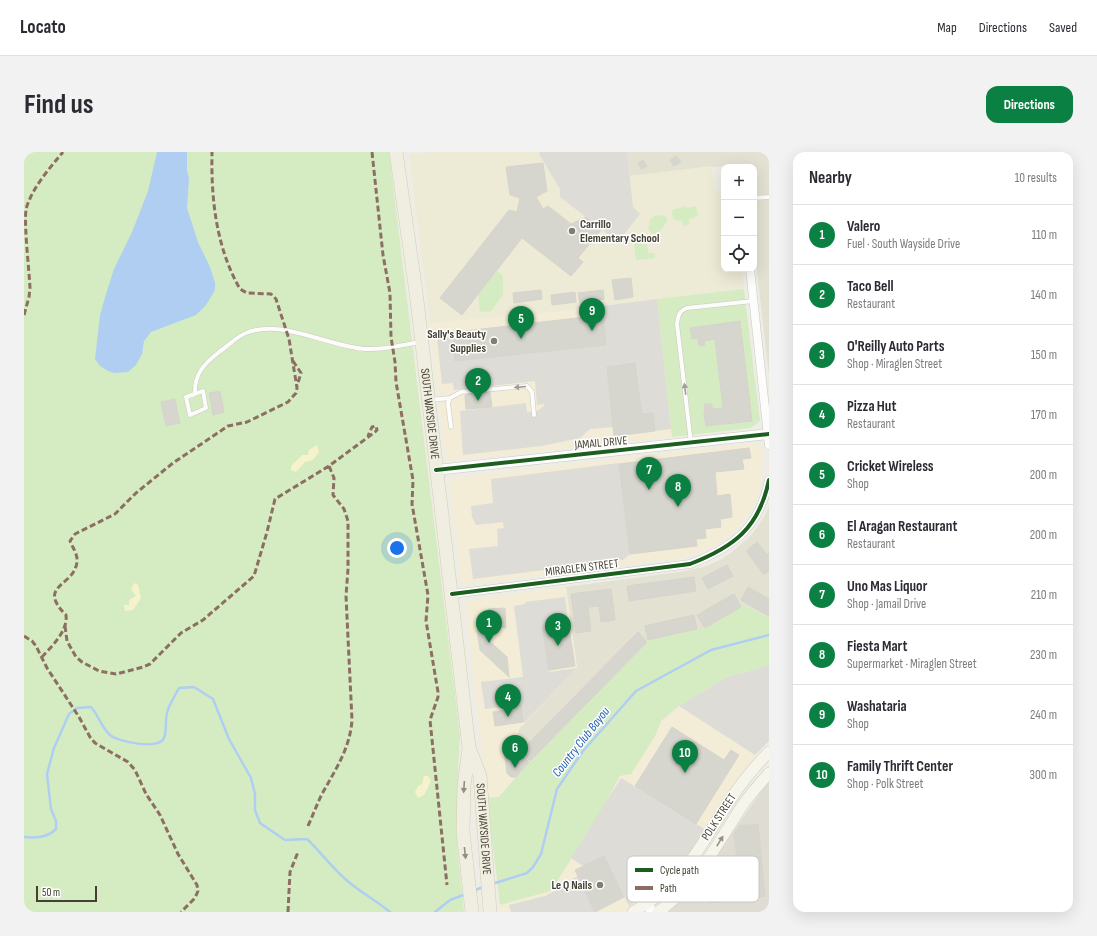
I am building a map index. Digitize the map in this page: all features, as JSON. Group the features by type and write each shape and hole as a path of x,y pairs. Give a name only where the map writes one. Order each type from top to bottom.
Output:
{"main road":[{"name":"SOUTH WAYSIDE DRIVE","path":"396,152 422,342 469,748 464,786 463,832 472,911"},
{"name":"SOUTH WAYSIDE DRIVE","path":"469,748 480,776 490,909"},
{"name":"POLK STREET","path":"692,856 750,772 769,752"},
{"name":"POLK STREET","path":"711,856 750,796 769,773"},
{"path":"738,789 750,796"},
{"name":"POLK STREET","path":"663,911 672,902"},
{"name":"POLK STREET","path":"633,912 649,907"}],"street":[{"path":"750,272 769,438"},
{"name":"JAMAIL DRIVE","path":"436,470 691,443 769,438"},
{"name":"MIRAGLEN STREET","path":"452,594 690,564 714,555 727,548 748,529 758,514 769,480"},
{"path":"649,907 663,911"}],"lane":[{"path":"757,198 769,197"},
{"path":"691,443 677,324 678,315 681,310 687,308 753,301"},
{"path":"194,394 197,376 202,366 239,336 256,330 287,330 336,344 366,349 381,349 422,342"},
{"path":"428,400 450,398 461,392 527,386 532,392 534,415"},
{"path":"203,391 206,408 190,415 186,397 194,394 203,391"},
{"path":"450,398 448,403 451,427"}],"shaded area":[{"name":"Carrillo Elementary School","path":"431,152 627,152 630,176 711,166 715,189 721,195 721,272 742,272 744,289 542,313 430,323 409,155"},
{"path":"540,152 627,152 633,207 640,214 618,242 560,197 560,189 539,154"},
{"path":"627,152 769,152 769,376 757,271 757,164 721,164 721,166 629,176"},
{"path":"657,299 672,437 448,461 446,458 430,323 542,313"},
{"path":"657,299 671,429 655,431 653,413 642,414 635,363 607,367 613,427 590,429 580,438 541,446 463,455 460,411 526,403 527,412 537,411 544,406 544,404 537,405 535,381 454,390 453,383 442,384 437,338 454,337 456,361 606,345 602,306"},
{"path":"753,443 760,446 763,453 761,485 756,501 736,530 724,541 710,548 687,557 465,585 462,583 449,485 452,478"},
{"path":"619,463 630,554 623,560 473,579 469,549 498,546 497,529 504,528 503,522 476,525 472,517 471,506 493,503 491,479"},
{"path":"769,506 769,618 745,605 705,628 648,640 530,761 515,746 519,729 577,668 566,587 679,572 704,567 722,559 737,548 753,533 764,517"},
{"path":"566,587 577,668 519,729 515,746 530,761 499,797 487,798 465,602 467,600"},
{"path":"565,597 568,622 542,626 549,672 577,668 525,722 523,722 521,705 485,709 481,682 523,677 514,606 525,604 525,602"},
{"path":"769,665 769,741 755,755 679,706 727,677"},
{"path":"679,706 759,757 689,856 627,856 627,902 641,902 624,912 501,912 500,905 551,891 604,806 620,776 631,774 655,736 661,721"},
{"path":"621,778 706,830 688,856 627,856 627,902 604,856 583,866 571,858"},
{"path":"769,780 769,912 665,912 677,902 759,902 759,856 716,856"},
{"path":"578,876 595,912 511,912 509,905 545,896 564,886 563,884"},
{"path":"627,902 635,902 629,906"}],"green space":[{"path":"24,152 389,152 460,735 457,845 464,912 24,912"},
{"path":"687,206 687,208 696,206 698,215 689,219 689,225 683,226 682,220 677,221 673,218 672,210"},
{"path":"662,215 666,217 667,222 660,231 653,234 648,230 650,220 655,216"},
{"path":"644,240 647,244 648,253 654,253 655,258 636,260 634,244 637,241"},
{"path":"497,271 503,276 503,295 491,311 480,312 478,295"},
{"path":"744,289 760,421 751,428 672,437 657,299"},
{"path":"745,605 769,618 769,665 727,677 679,706 661,721 655,736 631,774 620,776 604,806 551,891 500,905 487,798 499,797 530,761 648,640 705,628"}],"sand":[{"path":"317,445 319,452 313,460 305,462 296,472 291,470 292,465 302,455 308,455 309,450"},
{"path":"134,583 138,585 141,598 133,610 125,611 124,605 129,605 129,600 136,596 131,589"},
{"path":"424,776 428,776 431,781 424,795 418,798 415,792 418,786 422,784"}],"water":[{"path":"157,152 187,152 187,171 189,178 187,208 198,242 210,267 215,283 215,290 206,305 196,315 151,332 144,341 142,354 136,365 128,372 114,373 100,366 95,359 100,315 114,269 132,232 148,191"}],"building":[{"path":"676,156 681,162 674,166 670,160"},
{"path":"643,160 647,166 641,169 638,163"},
{"path":"543,163 547,191 536,197 543,209 548,206 571,224 586,217 602,229 578,258 583,262 571,276 522,238 462,315 440,298 509,210 517,212 520,198 510,195 506,167"},
{"path":"631,278 633,297 615,300 612,280"},
{"path":"541,290 542,299 514,303 513,293"},
{"path":"603,290 604,299 580,303 578,293"},
{"path":"575,292 576,302 552,305 551,295"},
{"path":"603,315 606,345 455,361 454,337 456,332"},
{"path":"740,321 752,421 706,426 704,415 705,404 712,404 712,409 723,408 715,339 704,341 705,345 699,346 698,338 692,339 690,328"},
{"path":"635,363 642,414 653,413 655,431 614,436 607,367"},
{"path":"220,391 224,412 213,415 209,393"},
{"path":"490,392 492,407 466,409 465,395"},
{"path":"175,399 180,423 166,426 161,402"},
{"path":"749,448 751,458 742,459 744,469 715,472 717,496 730,494 732,517 720,519 721,527 705,529 706,538 696,539 697,546 630,554 619,464"},
{"path":"757,542 767,555 769,553 769,571 764,575 746,551"},
{"path":"727,565 733,576 708,589 702,578"},
{"path":"694,577 696,591 629,601 627,586"},
{"path":"748,587 769,599 769,616 741,600"},
{"path":"611,589 615,620 601,622 599,606 588,607 591,631 576,633 571,594"},
{"path":"734,594 741,607 705,628 697,615"},
{"path":"505,608 506,628 503,628 488,614 488,609"},
{"path":"694,615 697,629 648,640 645,626"},
{"path":"568,622 575,666 549,670 542,626"},
{"path":"477,630 507,657 509,677 480,650"},
{"path":"638,632 647,642 530,761 520,752"},
{"path":"521,705 523,722 495,726 493,712 506,710 506,707"},
{"path":"672,727 724,760 731,750 739,755 696,824 635,786"},
{"path":"515,749 529,762 516,777 511,777 507,773 504,751"},
{"path":"758,824 765,896 759,897 759,856 737,856 734,834 739,826"},
{"path":"604,856 624,897 595,912 575,870"}],"waterway":[{"name":"Country Club Bayou","path":"492,884 527,873 533,867 541,854 557,789 583,751 636,691 711,650 769,635"},
{"name":"Country Club Bayou","path":"24,837 41,837 53,832 56,829 56,821 51,809 47,774 54,748 69,714 77,708 91,707 104,729 114,738 138,744 155,744 161,742 164,738 166,716 179,688 194,687 213,699 229,739 251,778 255,794 255,810 260,823 285,840 307,839 344,878 390,912"},
{"name":"Country Club Bayou","path":"473,891 483,887"},
{"name":"Country Club Bayou","path":"435,912 450,900 466,894"}],"marked path":[{"path":"24,315 30,288 26,237 26,209 37,186 63,152"},
{"path":"42,657 58,638 66,621 66,615 58,605 55,598 59,587 70,577 77,562 77,557 70,541 75,534 115,514 136,493 173,463 228,426 247,422 288,402 296,393 297,388 289,339 276,299 271,294 247,293 240,289 225,256 220,240 214,205 212,152"},
{"path":"372,152 383,255 390,293 391,337 395,362 396,382 413,480 412,504 428,595 426,621 438,692 438,697 430,720 447,885"},
{"path":"293,361 301,373 297,386"},
{"path":"65,626 67,641 76,657 99,671 116,674 150,664 181,633 203,620 254,576 275,499 329,466 375,432 377,430 376,426 372,427 368,436"},
{"path":"308,826 322,794 337,768 345,750 351,731 352,720 346,596 348,569 348,521 344,509 333,495 334,478 329,466"},
{"path":"24,636 32,641 36,646 47,668 79,717 90,737 95,743 128,762 135,770 146,794 160,815 178,854 197,885 198,891 195,898 181,912"},
{"path":"288,912 290,872 298,852"}],"cycle path":[{"path":"436,470 769,434"},
{"path":"452,594 690,564 720,550 732,543 742,534 759,511 765,497 769,480"}],"place":[{"name":"Carrillo Elementary School","path":"572,231"},
{"name":"Washataria","path":"592,331"},
{"name":"Cricket Wireless","path":"521,339"},
{"name":"Sally's Beauty Supplies","path":"494,341"},
{"name":"Taco Bell","path":"478,401"},
{"name":"Uno Mas Liquor","path":"649,490"},
{"name":"Fiesta Mart","path":"678,507"},
{"name":"Valero","path":"489,643"},
{"name":"O'Reilly Auto Parts","path":"558,646"},
{"name":"Pizza Hut","path":"508,717"},
{"name":"El Aragan Restaurant","path":"515,768"},
{"name":"Family Thrift Center","path":"685,773"},
{"name":"Le Q Nails","path":"600,885"}]}
